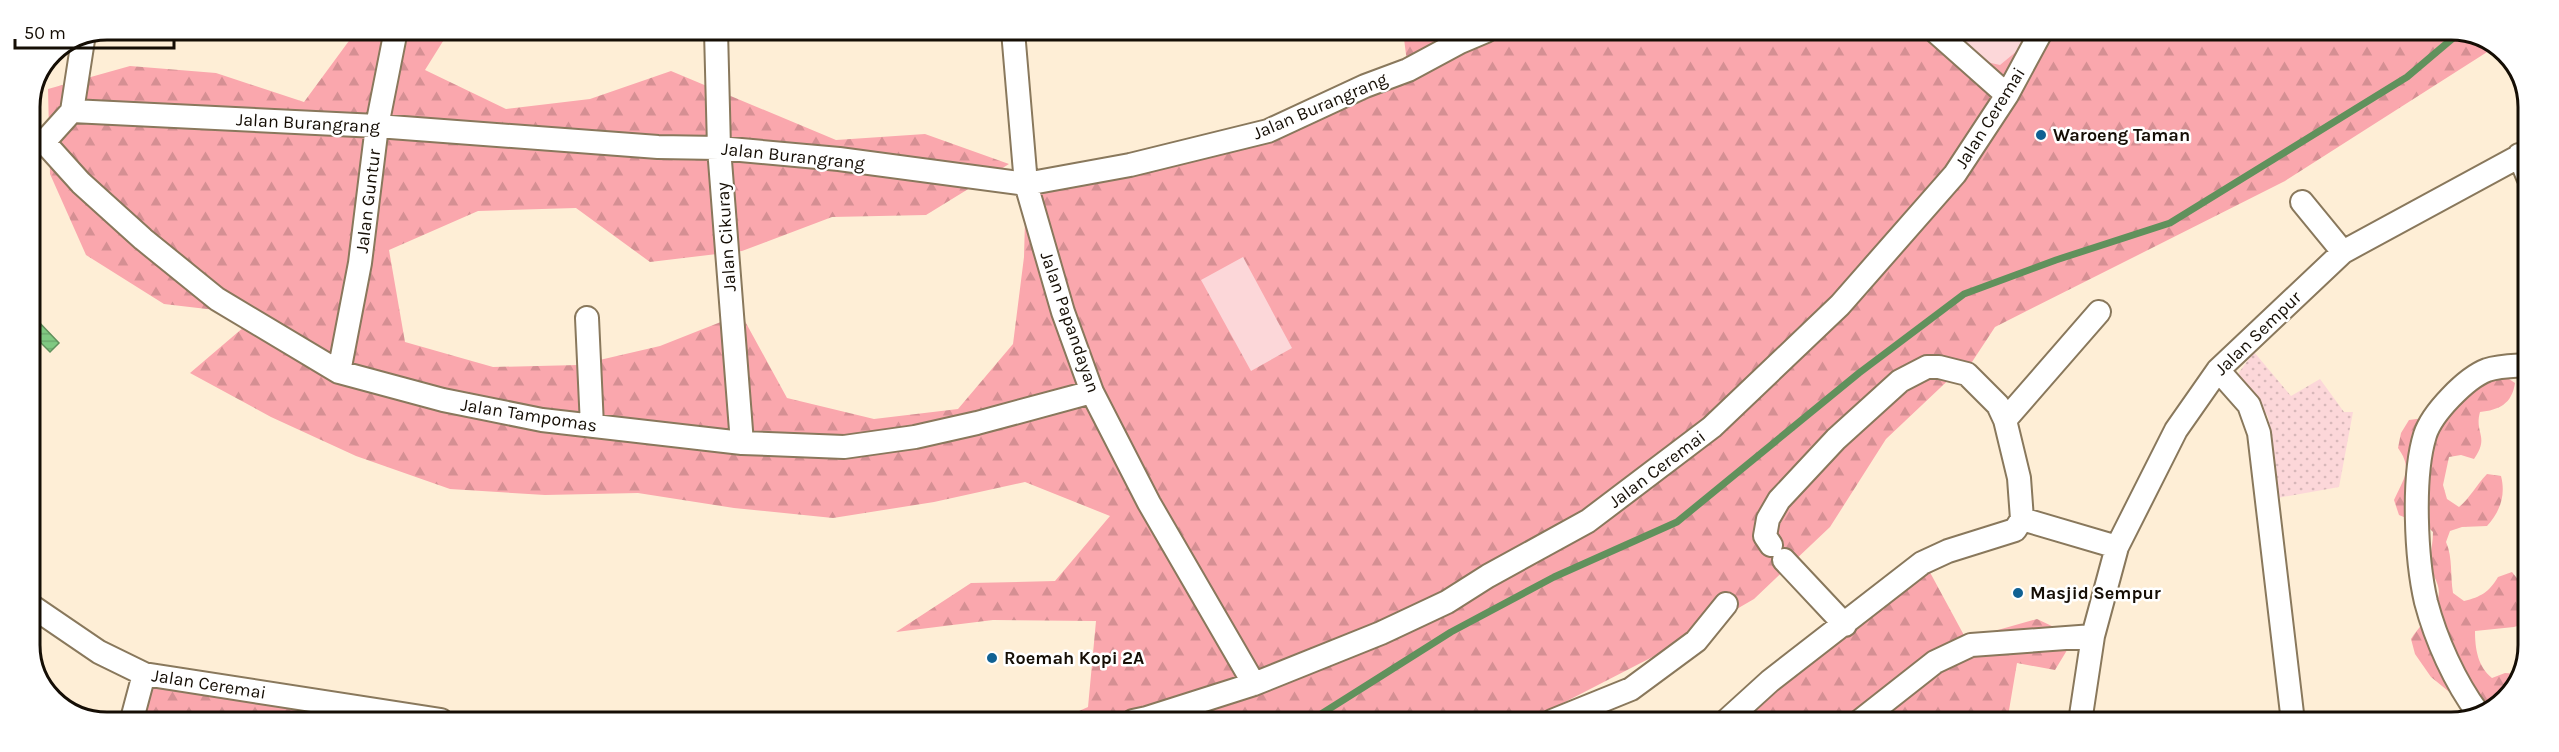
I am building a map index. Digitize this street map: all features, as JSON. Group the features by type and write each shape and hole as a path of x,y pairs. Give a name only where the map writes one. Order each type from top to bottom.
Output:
{"street":[{"name":"Jalan Guntur","path":"339,372 360,263 377,126 394,40"},
{"name":"Jalan Cikuray","path":"716,40 719,148 742,443"},
{"name":"Jalan Papandayan","path":"1014,40 1026,184 1063,312 1092,392 1149,504 1254,684"},
{"name":"Jalan Burangrang","path":"72,111 377,126 658,147 719,148 839,159 1026,184 1130,165 1268,131 1365,86 1408,70 1465,40"},
{"path":"1945,40 2007,95"},
{"name":"Jalan Ceremai","path":"1166,712 1254,684 1381,633 1447,602 1488,576 1588,521 1712,427 1840,305 1955,174 2007,95 2037,40"},
{"path":"40,137 72,111 82,46"},
{"name":"Jalan Tampomas","path":"40,142 134,231 217,299 339,372 502,414 742,443 844,447 905,439 978,423 1092,392"},
{"name":"Jalan Sempur","path":"2082,712 2093,636 2117,547 2176,430 2218,370 2343,252 2518,156"},
{"path":"2302,202 2343,252"},
{"path":"2005,420 2099,312"},
{"path":"586,318 592,426"},
{"path":"2474,708 2442,648 2427,603 2420,567 2417,497 2422,449 2426,432 2456,390 2487,370 2518,366"},
{"path":"1736,712 1770,681 1845,625 1922,563 1948,550 2015,530 2022,519 2019,478 2005,420 1998,405 1967,374 1939,367 1927,367 1916,372 1869,407 1836,439 1779,500 1767,519 1765,536 1845,625"},
{"path":"2218,370 2249,405 2259,433 2292,712"},
{"path":"2022,519 2117,547"},
{"path":"1574,712 1631,689 1696,641 1726,604"},
{"name":"Jalan Ceremai","path":"41,612 99,652 144,674 389,712"},
{"path":"1871,712 1935,662 1971,645 2093,636"},
{"path":"134,712 144,674"}],"shaded area":[{"path":"1961,40 2023,40 2017,51 2000,65 1982,61"},
{"path":"1243,257 1292,348 1251,371 1201,280"},
{"path":"40,324 59,343 50,352 40,342"},
{"path":"2254,352 2291,396 2320,379 2344,412 2353,412 2339,487 2277,498 2268,416 2232,382"}],"green space":[{"path":"350,40 444,40 425,70 506,109 590,99 671,71 836,140 925,134 1009,164 926,215 832,217 742,251 650,262 576,208 478,211 389,250 405,342 493,367 578,365 660,346 741,314 787,398 874,419 958,409 1013,344 1024,257 1026,184 1158,159 1408,70 1404,40 2451,40 2469,43 2488,51 2285,181 1995,327 1970,365 1958,371 1886,439 1830,527 1754,599 1666,650 1545,712 1077,712 1088,707 1096,621 993,620 896,632 971,583 1055,581 1110,516 1025,482 934,502 833,518 734,508 638,493 545,495 450,489 356,456 271,417 190,373 258,315 164,304 86,255 50,174 48,89 130,66 216,73 304,102"},
{"path":"2503,375 2515,383 2511,396 2504,405 2480,412 2481,445 2474,459 2461,455 2449,457 2443,485 2447,499 2459,507 2487,474 2501,476 2503,490 2501,503 2487,526 2462,527 2450,531 2446,542 2453,593 2464,601 2475,598 2488,590 2498,577 2512,572 2518,580 2518,626 2475,631 2478,657 2487,674 2492,678 2505,673 2511,673 2507,682 2492,698 2481,705 2462,710 2453,695 2431,677 2415,654 2411,639 2434,609 2439,591 2430,560 2433,532 2421,523 2399,515 2394,500 2405,474 2405,462 2398,448 2401,433 2409,420 2424,418 2463,390"},
{"path":"1926,565 1966,639 2037,619 2075,637 2055,670 2017,663 2009,712 1735,712"},
{"path":"144,674 327,712 145,712"}],"waterway":[{"path":"1324,712 1451,632 1554,577 1677,522 1859,373 1964,294 2056,260 2170,223 2407,77 2451,40"}],"place":[{"name":"Waroeng Taman","path":"2041,135"},
{"name":"Masjid Sempur","path":"2018,593"},
{"name":"Roemah Kopi 2A","path":"992,658"}]}
